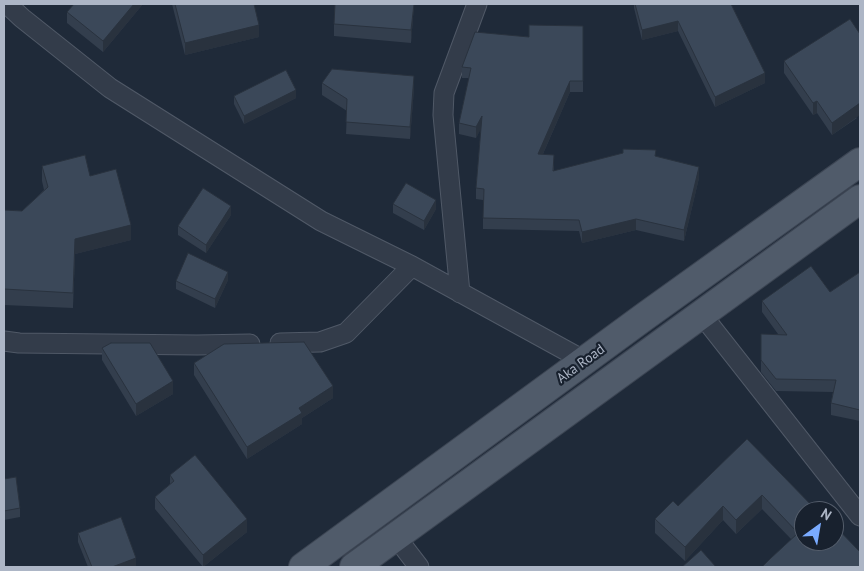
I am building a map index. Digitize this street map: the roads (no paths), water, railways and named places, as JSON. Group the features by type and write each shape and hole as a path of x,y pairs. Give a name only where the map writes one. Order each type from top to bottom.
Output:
{"main road":[{"name":"Aka Road","path":"303,567 585,360 860,162"},
{"path":"354,567 860,199"}],"street":[{"path":"7,4 110,88 322,221 412,266 585,360"},
{"path":"460,293 443,115 444,93 477,4"},
{"path":"4,341 19,343 197,345 320,342 346,333 412,266"},
{"path":"702,315 860,516"},
{"path":"396,537 419,567"}]}
